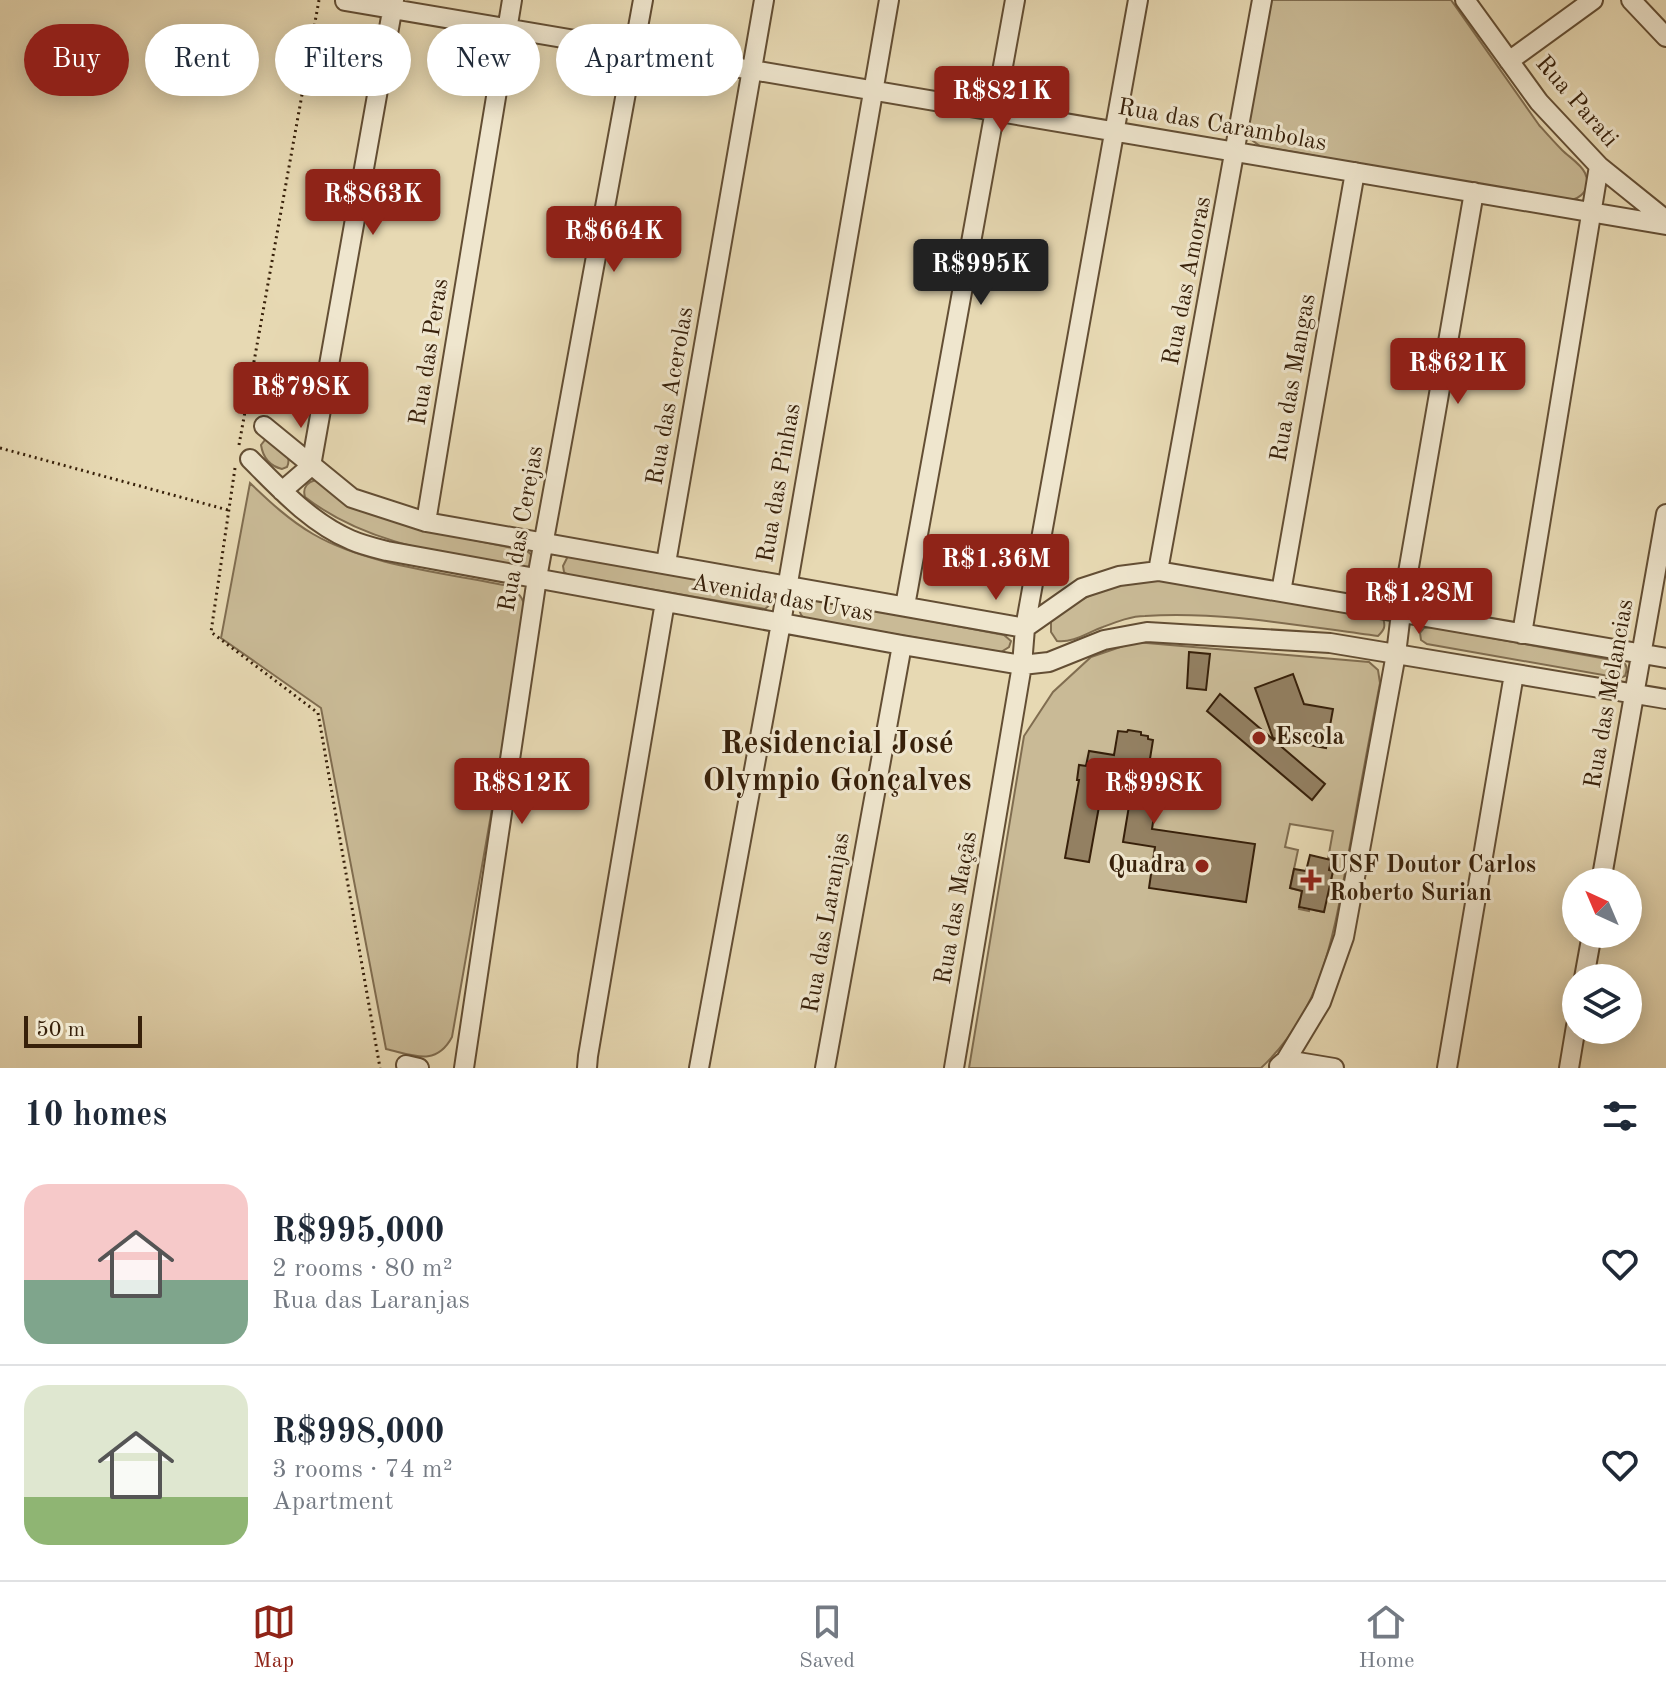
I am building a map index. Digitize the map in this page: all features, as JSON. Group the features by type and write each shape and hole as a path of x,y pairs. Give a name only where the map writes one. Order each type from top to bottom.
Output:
{"street":[{"name":"Rua das Peras","path":"508,24 512,0"},
{"name":"Rua das Cerejas","path":"639,24 643,0"},
{"name":"Rua das Acerolas","path":"666,563 764,0"},
{"name":"Rua das Pinhas","path":"699,1068 781,623 889,0"},
{"path":"905,606 1015,0"},
{"name":"Rua das Maçãs","path":"954,1068 1022,665 1025,628 1138,0"},
{"name":"Rua das Amoras","path":"1158,571 1262,0"},
{"name":"Rua Parati","path":"1465,0 1539,102 1599,166 1666,222"},
{"path":"1509,61 1593,0"},
{"path":"1631,0 1666,37"},
{"name":"Rua das Carambolas","path":"345,1 393,5 483,24"},
{"path":"282,491 311,466 393,5"},
{"name":"Rua das Carambolas","path":"743,69 1666,222"},
{"name":"Rua das Peras","path":"426,522 496,96"},
{"name":"Rua das Cerejas","path":"464,1068 543,541 625,96"},
{"path":"1522,634 1599,166"},
{"name":"Rua das Mangas","path":"1281,592 1355,172"},
{"path":"1334,1068 1282,1064 1321,1002 1344,937 1396,654 1474,192"},
{"name":"Avenida das Uvas","path":"264,426 352,498 426,522 1025,628"},
{"name":"Avenida das Uvas","path":"241,457 313,517 351,540 387,551 902,645 1022,665 1049,662 1104,640 1147,632 1330,643 1666,699"},
{"name":"Rua das Melancias","path":"1603,868 1666,514"},
{"path":"1025,628 1082,588 1119,576 1158,571 1666,658"},
{"path":"587,1068 665,602"},
{"name":"Rua das Laranjas","path":"825,1068 902,645"},
{"path":"1447,1068 1514,674"},
{"path":"1569,1068 1573,1044"}],"path":[{"path":"319,0 241,457 228,510 211,632 318,713 380,1068"},
{"path":"0,448 228,510"}],"shaded area":[{"path":"1268,0 1451,0 1539,125 1583,170 1587,178 1584,192 1567,201 1260,146 1246,132"},
{"path":"271,439 287,455 287,467 278,468 265,458 261,445"},
{"path":"316,480 367,511 385,518 425,530 527,551 534,557 530,566 525,568 410,546 382,537 329,514 305,497 306,486"},
{"path":"250,483 296,523 335,545 408,567 509,586 525,606 526,615 452,1037 446,1046 431,1056 415,1056 386,1049 321,708 221,638"},
{"path":"568,556 767,591 774,597 765,609 568,575 563,566"},
{"path":"1181,580 1383,618 1384,628 1378,636 1262,620 1174,615 1129,618 1069,640 1057,641 1051,632 1051,621 1058,615 1099,592 1130,582"},
{"path":"809,598 1004,635 1011,641 1009,647 1001,652 805,619 800,607"},
{"path":"1424,628 1623,662 1626,672 1620,678 1427,644 1421,640 1420,633"},
{"path":"1135,642 1369,662 1378,670 1380,683 1325,962 1301,1018 1261,1068 969,1068 1024,736 1053,692 1091,657","holes":["1290,824 1333,831 1328,859 1331,860 1329,870 1333,872 1323,912 1314,910 1311,903 1309,911 1299,909 1302,891 1290,888 1298,850 1285,847"]}],"building":[{"path":"1189,652 1210,654 1206,690 1187,688"},
{"path":"1293,674 1304,704 1333,709 1326,748 1273,738 1255,688"},
{"path":"1220,694 1325,784 1312,800 1207,711"},
{"path":"1118,731 1141,732 1141,735 1153,740 1149,765 1160,767 1152,829 1255,844 1246,902 1149,888 1155,847 1123,842 1129,806 1100,801 1089,862 1065,858 1079,765 1086,766 1089,751 1114,755"},
{"name":"USF Doutor Carlos Roberto Surian","path":"1310,855 1331,860 1329,870 1333,871 1324,912 1299,907 1302,891 1290,888 1294,869 1306,871"}],"place":[{"name":"Escola","path":"1259,738"},
{"name":"Quadra","path":"1202,866"},
{"name":"USF Doutor Carlos Roberto Surian","path":"1311,880"}],"district":[{"name":"Residencial José Olympio Gonçalves","path":"837,764"}]}
